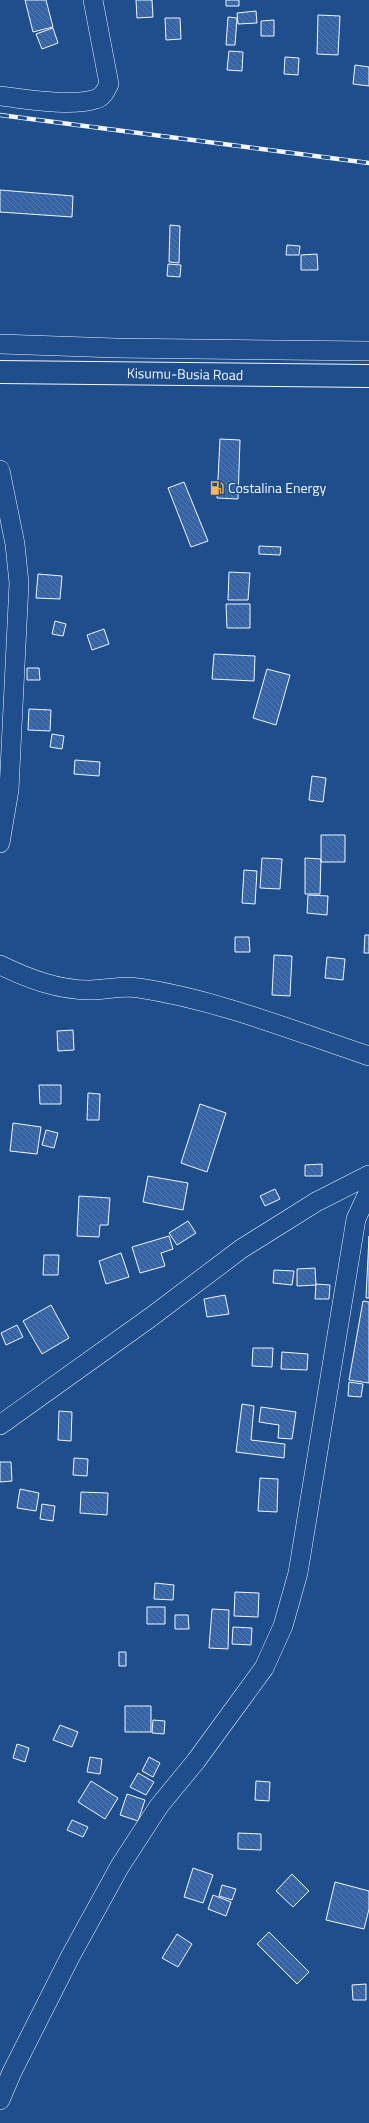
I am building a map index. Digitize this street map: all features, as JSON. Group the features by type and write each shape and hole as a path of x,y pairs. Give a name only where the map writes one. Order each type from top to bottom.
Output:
{"highway":[{"name":"Kisumu-Busia Road","path":"0,372 369,376"}],"street":[{"path":"0,96 80,102 97,99 105,92 110,84 93,0"},
{"path":"0,344 116,348 369,350"},
{"path":"0,470 15,544 19,583 9,790 0,843"},
{"path":"0,965 27,978 62,987 89,990 137,987 209,1003 369,1056"},
{"path":"0,1425 151,1317 241,1249 316,1202 369,1175"},
{"path":"0,2100 12,2072 70,1958 120,1866 159,1806 196,1761 264,1668 283,1626 298,1573 356,1220 369,1191"}],"building":[{"path":"25,0 46,0 53,27 33,32"},
{"path":"136,0 152,0 153,17 137,18"},
{"path":"226,0 239,0 239,6 226,6"},
{"path":"256,11 257,23 238,24 237,13"},
{"path":"318,15 340,16 338,55 317,54"},
{"path":"228,17 237,18 235,45 226,45"},
{"path":"165,18 180,18 181,39 166,40"},
{"path":"274,20 274,36 261,36 261,21"},
{"path":"53,28 58,43 42,49 36,34"},
{"path":"229,51 243,52 242,71 227,70"},
{"path":"285,57 299,58 298,75 284,74"},
{"path":"355,65 369,67 369,86 353,84"},
{"path":"0,190 73,196 72,217 0,212"},
{"path":"170,225 180,226 179,263 169,262"},
{"path":"287,245 300,246 299,255 286,255"},
{"path":"317,254 318,270 301,270 301,255"},
{"path":"168,264 181,265 180,277 167,276"},
{"path":"220,439 240,440 238,499 217,498"},
{"path":"184,482 208,541 191,547 168,488"},
{"path":"259,546 281,547 280,555 259,554"},
{"path":"229,572 250,573 248,600 228,600"},
{"path":"38,574 62,576 60,599 36,598"},
{"path":"226,604 250,604 250,628 227,628"},
{"path":"55,621 66,624 63,636 52,634"},
{"path":"104,629 109,644 92,650 87,635"},
{"path":"214,654 255,656 254,681 212,679"},
{"path":"27,668 39,668 40,680 27,680"},
{"path":"267,669 290,675 276,725 253,718"},
{"path":"29,709 51,710 50,731 28,730"},
{"path":"52,734 64,736 62,749 50,747"},
{"path":"75,760 100,762 99,776 74,774"},
{"path":"312,776 326,778 323,802 309,800"},
{"path":"321,835 345,835 345,862 321,862"},
{"path":"262,858 282,859 280,889 260,888"},
{"path":"305,858 321,859 320,894 305,894"},
{"path":"244,870 257,871 255,904 242,903"},
{"path":"308,895 328,896 327,915 307,913"},
{"path":"365,935 369,935 369,953 364,953"},
{"path":"235,937 249,937 250,952 235,952"},
{"path":"274,955 292,956 290,996 272,995"},
{"path":"327,957 345,959 343,980 325,978"},
{"path":"73,1030 74,1050 58,1051 57,1031"},
{"path":"39,1085 61,1085 61,1104 40,1104"},
{"path":"88,1093 100,1094 99,1120 87,1120"},
{"path":"200,1104 226,1113 207,1172 181,1163"},
{"path":"13,1123 41,1127 37,1154 10,1151"},
{"path":"46,1130 58,1133 54,1148 42,1145"},
{"path":"322,1164 322,1176 305,1176 305,1165"},
{"path":"148,1176 188,1183 183,1210 143,1202"},
{"path":"275,1189 280,1199 265,1206 260,1196"},
{"path":"79,1196 110,1198 108,1225 100,1225 99,1237 77,1236"},
{"path":"188,1221 196,1233 177,1245 169,1233"},
{"path":"169,1236 173,1249 161,1253 165,1266 140,1273 132,1247"},
{"path":"369,1236 369,1298 366,1298"},
{"path":"121,1253 129,1277 106,1284 99,1261"},
{"path":"44,1255 59,1255 58,1275 43,1275"},
{"path":"315,1268 316,1285 297,1286 297,1269"},
{"path":"274,1270 294,1271 292,1285 273,1283"},
{"path":"316,1284 330,1285 329,1299 315,1299"},
{"path":"225,1295 229,1314 207,1317 204,1299"},
{"path":"363,1301 369,1302 369,1383 349,1380"},
{"path":"51,1305 69,1338 42,1354 23,1321"},
{"path":"17,1325 23,1337 6,1345 1,1333"},
{"path":"253,1348 273,1348 272,1367 252,1366"},
{"path":"282,1352 308,1354 307,1370 281,1369"},
{"path":"349,1382 363,1384 361,1397 348,1396"},
{"path":"242,1404 254,1406 251,1440 285,1444 284,1458 236,1452"},
{"path":"261,1407 296,1412 292,1439 278,1438 279,1425 259,1422"},
{"path":"59,1411 72,1412 71,1441 58,1440"},
{"path":"74,1458 88,1459 87,1476 73,1475"},
{"path":"0,1462 11,1462 12,1481 0,1482"},
{"path":"260,1478 278,1479 277,1512 258,1511"},
{"path":"20,1489 39,1493 36,1511 17,1508"},
{"path":"81,1492 108,1493 107,1515 80,1513"},
{"path":"42,1504 55,1506 53,1521 40,1519"},
{"path":"155,1583 174,1585 173,1600 154,1599"},
{"path":"235,1592 259,1593 258,1617 234,1616"},
{"path":"147,1607 165,1607 165,1624 147,1624"},
{"path":"212,1609 229,1610 228,1649 209,1648"},
{"path":"175,1615 188,1615 189,1629 175,1629"},
{"path":"233,1627 252,1628 251,1645 232,1644"},
{"path":"119,1652 126,1652 126,1666 119,1666"},
{"path":"125,1706 151,1706 151,1732 125,1732"},
{"path":"153,1720 165,1721 164,1734 152,1733"},
{"path":"60,1725 78,1732 72,1747 53,1740"},
{"path":"17,1744 29,1748 25,1762 13,1758"},
{"path":"90,1757 102,1759 100,1774 87,1772"},
{"path":"149,1757 160,1763 153,1777 142,1771"},
{"path":"138,1773 154,1782 146,1795 130,1787"},
{"path":"91,1781 118,1798 105,1819 78,1802"},
{"path":"256,1781 270,1782 269,1801 255,1800"},
{"path":"127,1794 145,1800 138,1821 120,1815"},
{"path":"72,1820 88,1827 83,1837 67,1830"},
{"path":"238,1833 261,1834 261,1850 238,1849"},
{"path":"193,1868 213,1875 203,1903 184,1897"},
{"path":"292,1874 309,1891 293,1907 276,1891"},
{"path":"335,1882 369,1891 369,1909 364,1929 326,1920"},
{"path":"222,1885 236,1889 232,1900 219,1896"},
{"path":"213,1895 231,1902 226,1916 208,1909"},
{"path":"269,1932 309,1972 297,1984 257,1944"},
{"path":"177,1934 192,1944 178,1967 162,1958"},
{"path":"366,1984 366,2000 353,2000 352,1985"}],"railway":[{"path":"0,115 369,163"}],"place":[{"name":"Costalina Energy","path":"217,488"}]}
